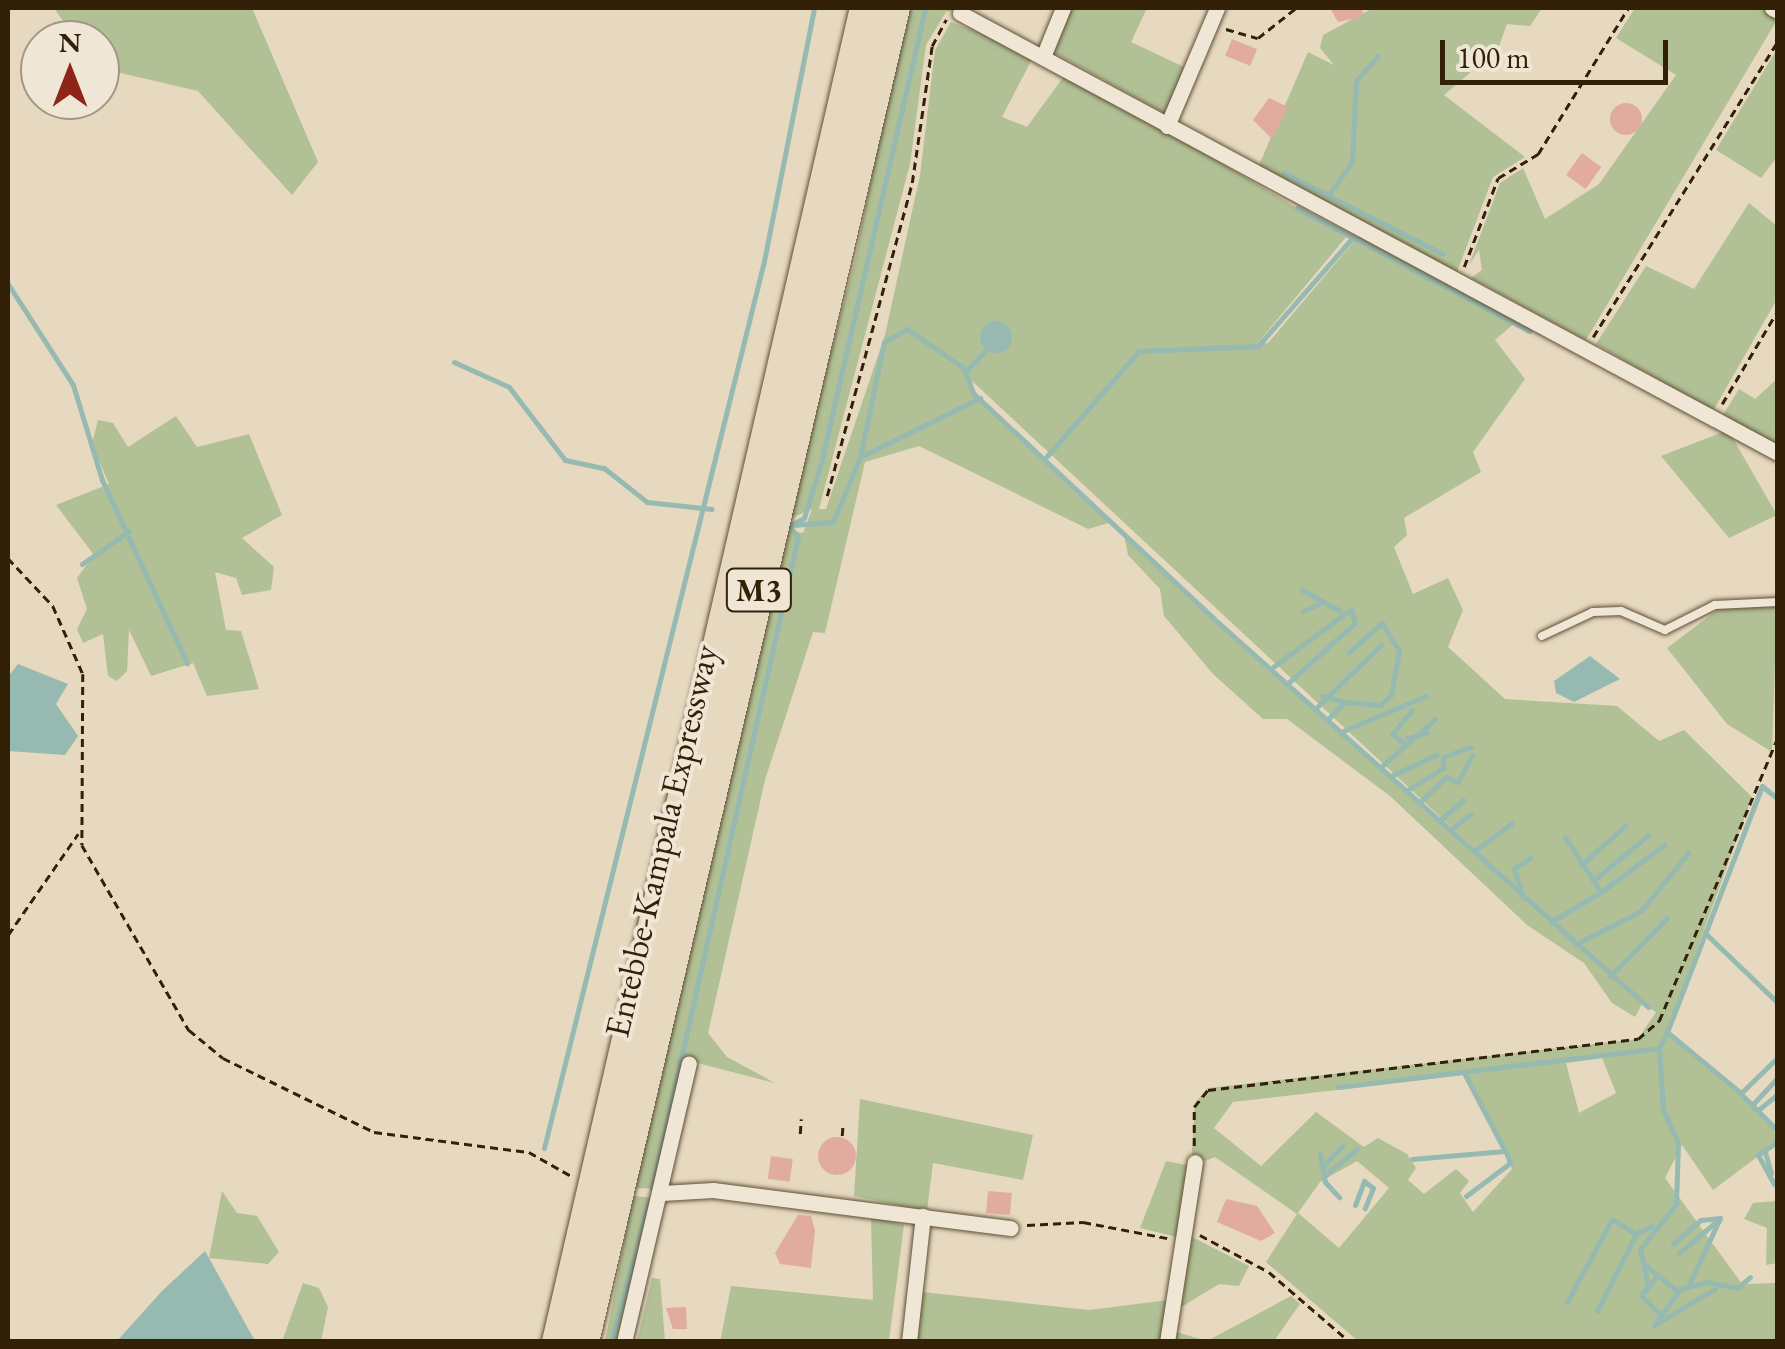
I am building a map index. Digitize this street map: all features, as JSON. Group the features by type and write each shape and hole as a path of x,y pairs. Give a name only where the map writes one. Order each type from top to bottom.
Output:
{"highway":[{"name":"Entebbe-Kampala Expressway","path":"556,1342 865,8"},
{"name":"Entebbe-Kampala Expressway","path":"584,1342 896,8"}],"street":[{"path":"1044,52 1062,8"},
{"path":"1167,126 1217,8"},
{"path":"960,13 1044,52 1167,126 1588,346 1778,453"},
{"path":"624,1342 690,1063"},
{"path":"1168,1342 1195,1162"},
{"path":"662,1193 712,1190 1011,1228"},
{"path":"909,1342 923,1216"}],"lane":[{"path":"1542,636 1593,612 1621,611 1666,630 1715,606 1778,602"}],"path":[{"path":"1210,24 1258,38 1296,8"},
{"path":"1459,278 1498,178 1538,154 1628,8"},
{"path":"827,496 912,182 932,46 960,13"},
{"path":"1588,346 1778,42"},
{"path":"1714,418 1778,310"},
{"path":"8,558 53,606 83,674 78,834 168,999 210,1050 374,1132 529,1152 574,1178"},
{"path":"1195,1162 1194,1107 1208,1090 1638,1039 1659,1021 1778,736"},
{"path":"8,935 78,834"},
{"path":"800,1119 800,1134"},
{"path":"842,1136 843,1123"},
{"path":"1011,1228 1083,1222 1185,1234 1269,1272 1350,1342"}],"green space":[{"path":"54,8 252,8 318,162 292,195 198,91 120,73 120,20 62,20"},
{"path":"906,8 963,8 946,12 926,45 910,164 819,509 826,509 885,335 920,175 935,50 951,22 1034,55 1002,117 1027,127 1067,72 1346,237 1257,344 1268,343 1361,233 1524,315 1495,340 1525,379 1473,452 1481,472 1404,518 1407,535 1394,547 1413,594 1448,578 1463,610 1448,647 1505,699 1617,706 1659,741 1684,730 1752,797 1667,1032 1772,1123 1777,1142 1713,1190 1682,1145 1665,1178 1742,1284 1777,1283 1777,1341 1358,1341 1266,1262 1297,1214 1215,1157 1191,1167 1181,1238 1140,1228 1166,1161 1191,1166 1195,1103 1208,1088 1638,1039 1656,1012 1642,1004 1635,1017 1612,1003 1584,963 1527,925 1390,796 1287,719 1263,719 1213,674 1164,616 1160,589 1128,555 1124,535 1624,988 972,381 973,393 1112,522 1088,529 919,446 865,462 825,633 813,632 765,780 708,1033 727,1057 775,1083 686,1060 659,1189 635,1188 785,530 803,533 812,509 787,520 855,260","holes":["1602,1058 1616,1093 1579,1113 1566,1063","1465,1075 1512,1169 1473,1212 1460,1193 1469,1181 1456,1169 1424,1194 1408,1180 1416,1168 1407,1154 1378,1138 1364,1147 1316,1112 1261,1166 1214,1128 1233,1102","1357,1161 1389,1188 1339,1248 1298,1213 1320,1182"]},
{"path":"1065,8 1147,8 1131,42 1186,68 1168,115 1051,51"},
{"path":"1373,8 1542,8 1530,26 1507,24 1498,49 1444,95 1525,157 1493,177 1457,272 1256,172 1308,52 1334,65 1320,48 1323,35"},
{"path":"1635,8 1761,8 1777,20 1586,340 1471,278 1482,270 1479,250 1469,265 1500,183 1523,168 1545,219 1599,184 1676,75 1616,38"},
{"path":"1777,49 1777,157 1761,178 1716,150"},
{"path":"1749,203 1777,226 1777,299 1713,411 1596,344 1646,266 1694,289"},
{"path":"1777,379 1777,447 1723,415 1739,389 1755,399"},
{"path":"176,416 197,447 249,434 282,515 242,538 274,567 271,590 242,595 236,578 215,572 226,630 241,631 259,689 207,696 193,663 151,676 129,630 127,671 117,681 108,676 103,634 83,643 77,629 87,609 77,578 94,555 56,505 109,484 92,444 98,420 113,423 128,447"},
{"path":"1728,430 1777,515 1729,538 1661,456"},
{"path":"1724,605 1777,605 1772,752 1727,724 1667,648"},
{"path":"860,1099 1033,1135 1023,1180 933,1163 927,1211 854,1196"},
{"path":"222,1191 237,1213 257,1216 279,1252 268,1264 209,1258"},
{"path":"633,1196 656,1198 622,1341 605,1342"},
{"path":"1777,1201 1777,1263 1766,1265 1767,1228 1744,1219 1753,1203"},
{"path":"871,1217 904,1225 889,1341 720,1342 731,1286 873,1300"},
{"path":"1190,1236 1249,1266 1239,1286 1219,1284 1178,1309"},
{"path":"652,1278 660,1279 665,1341 637,1341"},
{"path":"303,1283 319,1288 328,1307 321,1341 282,1341"},
{"path":"922,1292 1089,1310 1168,1300 1161,1341 915,1342"},
{"path":"1291,1296 1300,1304 1274,1341 1173,1342 1176,1332 1207,1341"}],"water":[{"path":"996,321 1007,326 1012,337 1007,348 996,353 985,348 980,337 985,326"},
{"path":"1590,656 1620,679 1574,702 1556,693 1554,681"},
{"path":"18,664 68,684 56,704 78,736 65,755 8,751 8,677"},
{"path":"205,1251 255,1341 117,1341 162,1291"}],"building":[{"path":"1330,8 1363,8 1362,17 1338,22"},
{"path":"1232,39 1257,49 1250,66 1225,56"},
{"path":"1269,98 1288,107 1272,139 1253,120"},
{"path":"1626,103 1638,107 1642,119 1638,131 1626,135 1614,131 1610,119 1614,107"},
{"path":"1582,153 1601,167 1586,189 1566,175"},
{"path":"837,1137 850,1143 856,1156 850,1169 837,1175 824,1169 818,1156 824,1143"},
{"path":"771,1156 793,1159 790,1182 768,1179"},
{"path":"988,1191 1012,1193 1010,1215 986,1213"},
{"path":"1226,1199 1257,1206 1275,1233 1261,1241 1217,1222"},
{"path":"798,1215 811,1216 815,1230 811,1268 780,1264 775,1253"},
{"path":"686,1307 687,1329 673,1329 666,1308"}],"waterway":[{"path":"544,1148 764,261 814,8"},
{"path":"789,526 804,518 821,463 925,8"},
{"path":"1328,196 1352,162 1356,81 1378,56"},
{"path":"1284,173 1443,254"},
{"path":"1297,208 1529,331"},
{"path":"1047,456 1139,351 1258,346 1353,237"},
{"path":"8,284 73,385 102,480 187,663"},
{"path":"860,457 884,342 907,329 964,368 973,393 1212,617 1648,1007"},
{"path":"965,372 986,350"},
{"path":"454,362 509,387 565,460 604,468 647,502 712,509"},
{"path":"792,525 833,522 860,457 980,398"},
{"path":"652,1188 798,537 789,526"},
{"path":"82,564 129,531"},
{"path":"1302,590 1340,611"},
{"path":"1303,611 1323,602"},
{"path":"1273,667 1351,609 1355,623 1289,682"},
{"path":"1329,718 1345,702 1380,705 1391,695 1399,651 1382,623 1349,652"},
{"path":"1317,707 1381,645"},
{"path":"1323,696 1345,702"},
{"path":"1343,731 1426,696"},
{"path":"1402,742 1392,734 1412,710"},
{"path":"1382,766 1435,719"},
{"path":"1407,738 1427,733"},
{"path":"1406,791 1443,768 1443,757 1471,747"},
{"path":"1391,776 1436,755"},
{"path":"1419,803 1446,777 1458,782 1472,756"},
{"path":"1762,786 1667,1032 1741,1093 1778,1057"},
{"path":"1762,786 1778,799"},
{"path":"1439,821 1463,800"},
{"path":"1450,830 1471,814"},
{"path":"1476,850 1512,823"},
{"path":"1581,865 1626,825"},
{"path":"1593,881 1648,835"},
{"path":"1551,922 1601,892 1565,837"},
{"path":"1601,892 1664,845"},
{"path":"1576,944 1641,911 1688,853"},
{"path":"1523,898 1514,868 1530,858"},
{"path":"1610,976 1667,918"},
{"path":"1705,933 1778,1003"},
{"path":"1648,1286 1640,1249 1676,1204 1678,1143 1663,1109 1659,1048 1667,1032"},
{"path":"1338,1087 1659,1048"},
{"path":"1412,1159 1505,1151 1463,1071"},
{"path":"1753,1104 1778,1077"},
{"path":"1741,1094 1778,1131"},
{"path":"1758,1110 1778,1094"},
{"path":"1774,1184 1758,1155 1778,1141"},
{"path":"1322,1167 1343,1145"},
{"path":"1325,1175 1357,1149"},
{"path":"1466,1196 1510,1163 1506,1152"},
{"path":"1765,1152 1771,1173"},
{"path":"1320,1154 1325,1182 1339,1197"},
{"path":"1355,1205 1364,1181 1373,1188 1365,1208"},
{"path":"611,1342 648,1204"},
{"path":"1673,1244 1701,1220 1720,1218"},
{"path":"1688,1287 1720,1218"},
{"path":"1567,1302 1612,1219 1636,1234 1652,1226"},
{"path":"1679,1253 1718,1220"},
{"path":"1597,1311 1636,1234"},
{"path":"1644,1264 1676,1290 1707,1282 1737,1288 1750,1277"},
{"path":"1658,1275 1641,1295 1659,1313"},
{"path":"1678,1292 1654,1325 1715,1289"}]}
